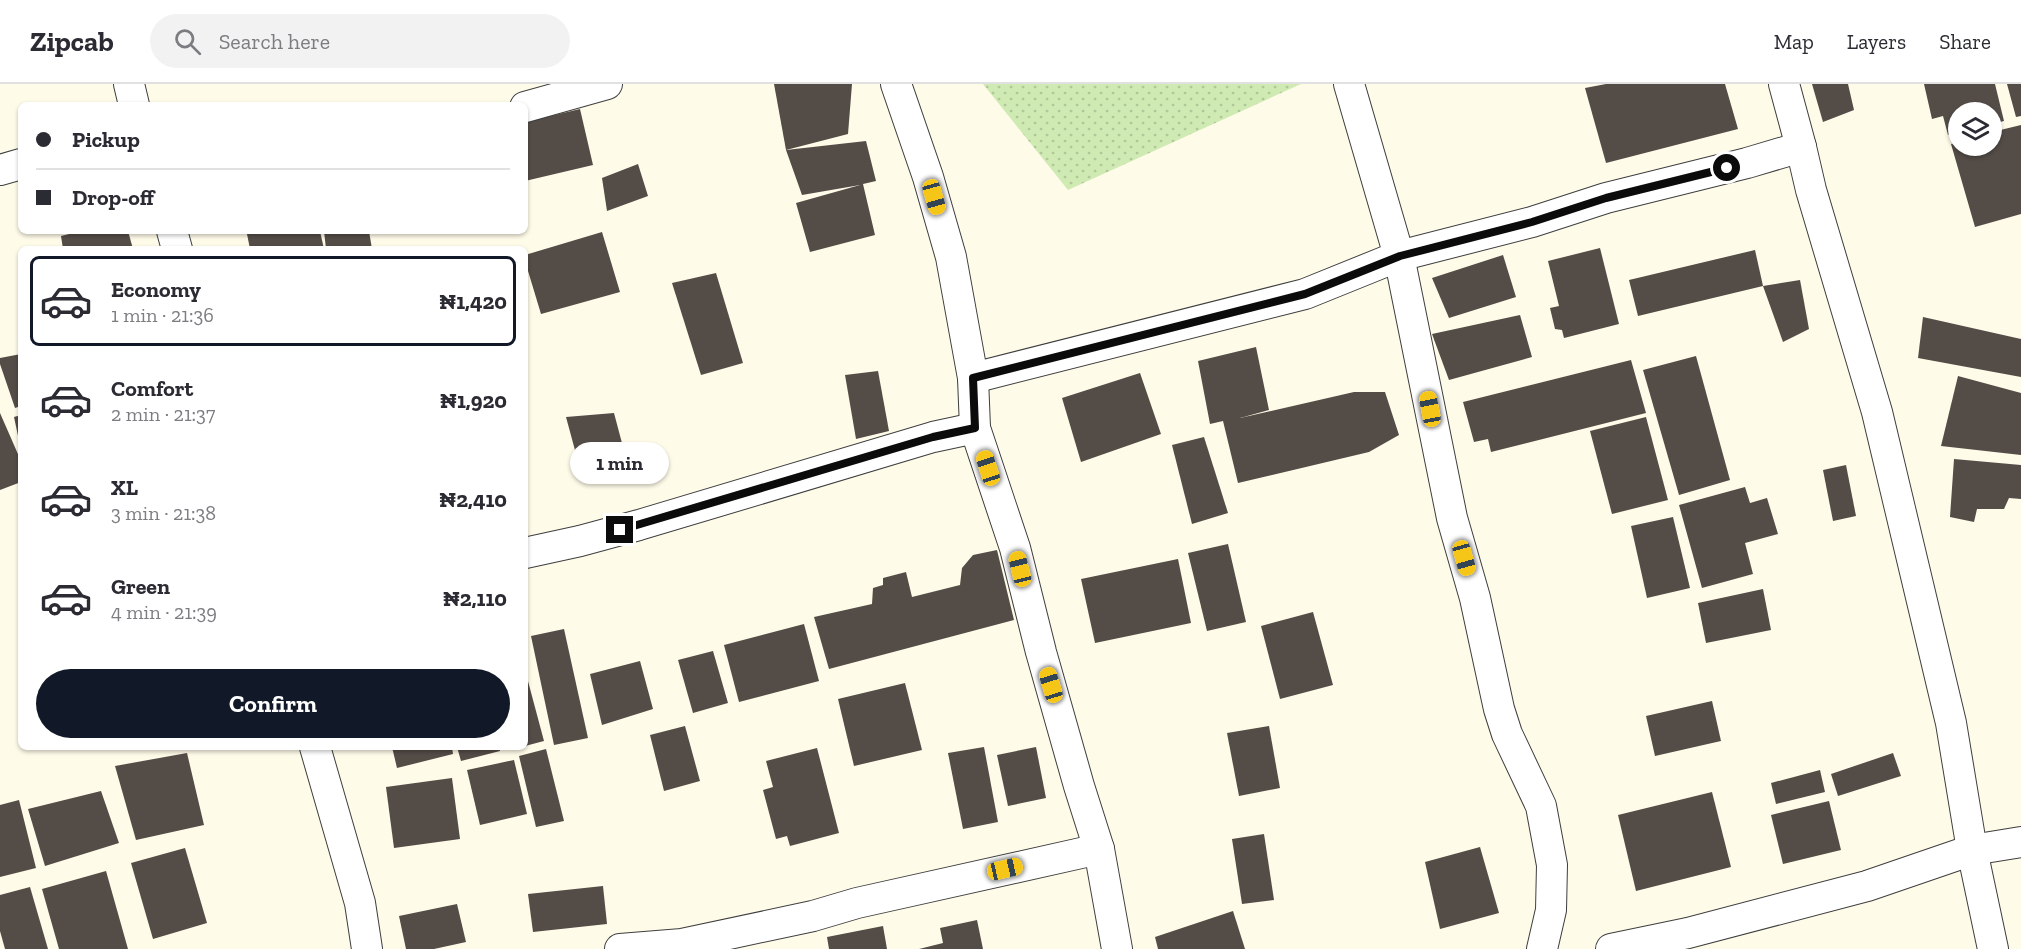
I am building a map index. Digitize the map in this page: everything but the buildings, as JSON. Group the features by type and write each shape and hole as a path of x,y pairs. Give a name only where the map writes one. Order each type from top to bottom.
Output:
{"street":[{"path":"129,84 133,102"},
{"path":"528,106 607,84"},
{"path":"896,84 928,177 951,257 973,378 975,428 1015,548 1041,652 1099,849 1118,949"},
{"path":"1349,84 1400,256 1452,518 1475,598 1499,709 1507,734 1541,806 1552,865 1551,910 1542,949"},
{"path":"1784,84 1811,190 1877,412 1951,723 1972,850 1993,949"},
{"path":"973,378 1305,294 1400,256 1532,222 1606,198 1747,163 1801,147"},
{"path":"0,170 18,165"},
{"path":"528,552 620,530 933,437 975,428"},
{"path":"316,750 360,903 367,949"},
{"path":"1611,949 1688,933 1867,886 1972,850 2021,842"},
{"path":"620,949 683,947 813,916 857,903 1099,849"}],"green space":[{"path":"983,84 1301,84 1068,190"}],"route":[{"path":"620,530 933,437 975,428 973,378 1305,294 1400,256 1532,222 1606,198 1727,168"}]}
